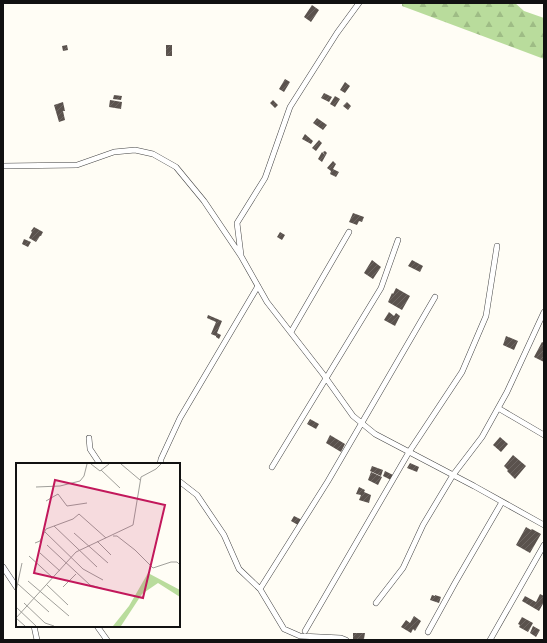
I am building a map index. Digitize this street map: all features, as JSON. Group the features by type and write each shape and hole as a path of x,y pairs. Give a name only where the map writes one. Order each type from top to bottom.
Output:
{"street":[{"path":"241,256 237,223 266,178 290,107 337,33 359,3"},
{"path":"3,166 77,165 114,152 135,150 153,154 176,167 204,201 241,256 267,302 326,378 353,416 375,434 544,525"},
{"path":"290,332 349,232"},
{"path":"272,467 382,288 398,240"},
{"path":"305,631 409,452 462,372 486,316 498,246"},
{"path":"160,463 180,418 258,286"},
{"path":"260,589 328,481 435,297"},
{"path":"376,603 403,568 424,525 453,475 482,437 507,392 544,312"},
{"path":"498,408 544,435"},
{"path":"89,438 90,449 99,463"},
{"path":"180,482 197,495 224,535 239,569 260,589 284,629 300,636 341,638 346,640"},
{"path":"428,632 502,502"},
{"path":"490,640 544,545"},
{"path":"3,567 16,586"},
{"path":"34,627 37,640"},
{"path":"98,627 107,640"}],"green space":[{"path":"402,3 515,3 524,11 544,18 544,59 402,6"}],"building":[{"path":"312,5 319,10 311,22 304,17"},
{"path":"67,45 68,50 63,51 62,46"},
{"path":"166,45 172,45 172,56 166,56"},
{"path":"285,79 290,82 284,92 279,89"},
{"path":"345,82 350,86 345,93 340,90"},
{"path":"324,93 332,97 329,102 321,98"},
{"path":"114,95 122,96 121,100 113,99"},
{"path":"335,96 340,99 335,107 330,104"},
{"path":"110,100 122,102 121,109 109,107"},
{"path":"273,100 278,105 275,108 270,103"},
{"path":"63,102 65,120 59,122 54,105"},
{"path":"347,102 351,106 348,110 343,106"},
{"path":"317,118 327,125 323,130 313,123"},
{"path":"305,134 313,141 311,144 302,139"},
{"path":"319,140 322,143 316,151 312,148"},
{"path":"325,151 327,153 322,162 318,159 322,152 325,155 323,152"},
{"path":"333,161 336,164 333,169 339,172 336,177 330,174 331,171 327,168"},
{"path":"353,213 364,217 362,222 359,221 357,225 349,222"},
{"path":"34,227 43,232 36,242 29,238"},
{"path":"280,232 285,235 282,240 277,237"},
{"path":"24,239 31,242 28,247 22,244"},
{"path":"372,260 381,267 373,279 364,273"},
{"path":"412,260 423,266 420,272 408,266"},
{"path":"396,288 410,296 402,310 388,302"},
{"path":"389,312 394,316 396,313 400,316 395,326 384,320"},
{"path":"208,315 222,321 217,333 221,335 219,339 211,334 216,322 207,318"},
{"path":"506,336 518,341 514,350 503,345"},
{"path":"542,342 544,343 544,362 534,357"},
{"path":"310,419 319,424 316,429 307,424"},
{"path":"330,435 345,444 341,452 326,443"},
{"path":"500,437 508,444 501,452 493,445"},
{"path":"513,455 526,466 515,479 504,466"},
{"path":"410,463 419,467 417,472 407,468"},
{"path":"372,466 383,470 381,476 370,471"},
{"path":"385,471 393,475 391,480 383,476"},
{"path":"371,472 382,477 378,485 368,480"},
{"path":"359,487 365,490 364,492 371,495 369,503 359,500 361,495 356,494"},
{"path":"294,516 302,520 298,525 291,521"},
{"path":"526,527 541,534 530,553 516,545"},
{"path":"540,594 544,596 544,602 539,611 522,601 525,596 536,602"},
{"path":"432,595 441,597 439,603 430,600"},
{"path":"414,616 421,621 415,631 413,629 411,633 401,627 406,620 410,623"},
{"path":"522,617 533,623 528,632 519,627 520,625 518,624"},
{"path":"533,626 540,630 536,637 530,633"},
{"path":"353,633 365,633 364,639 353,639"}]}
